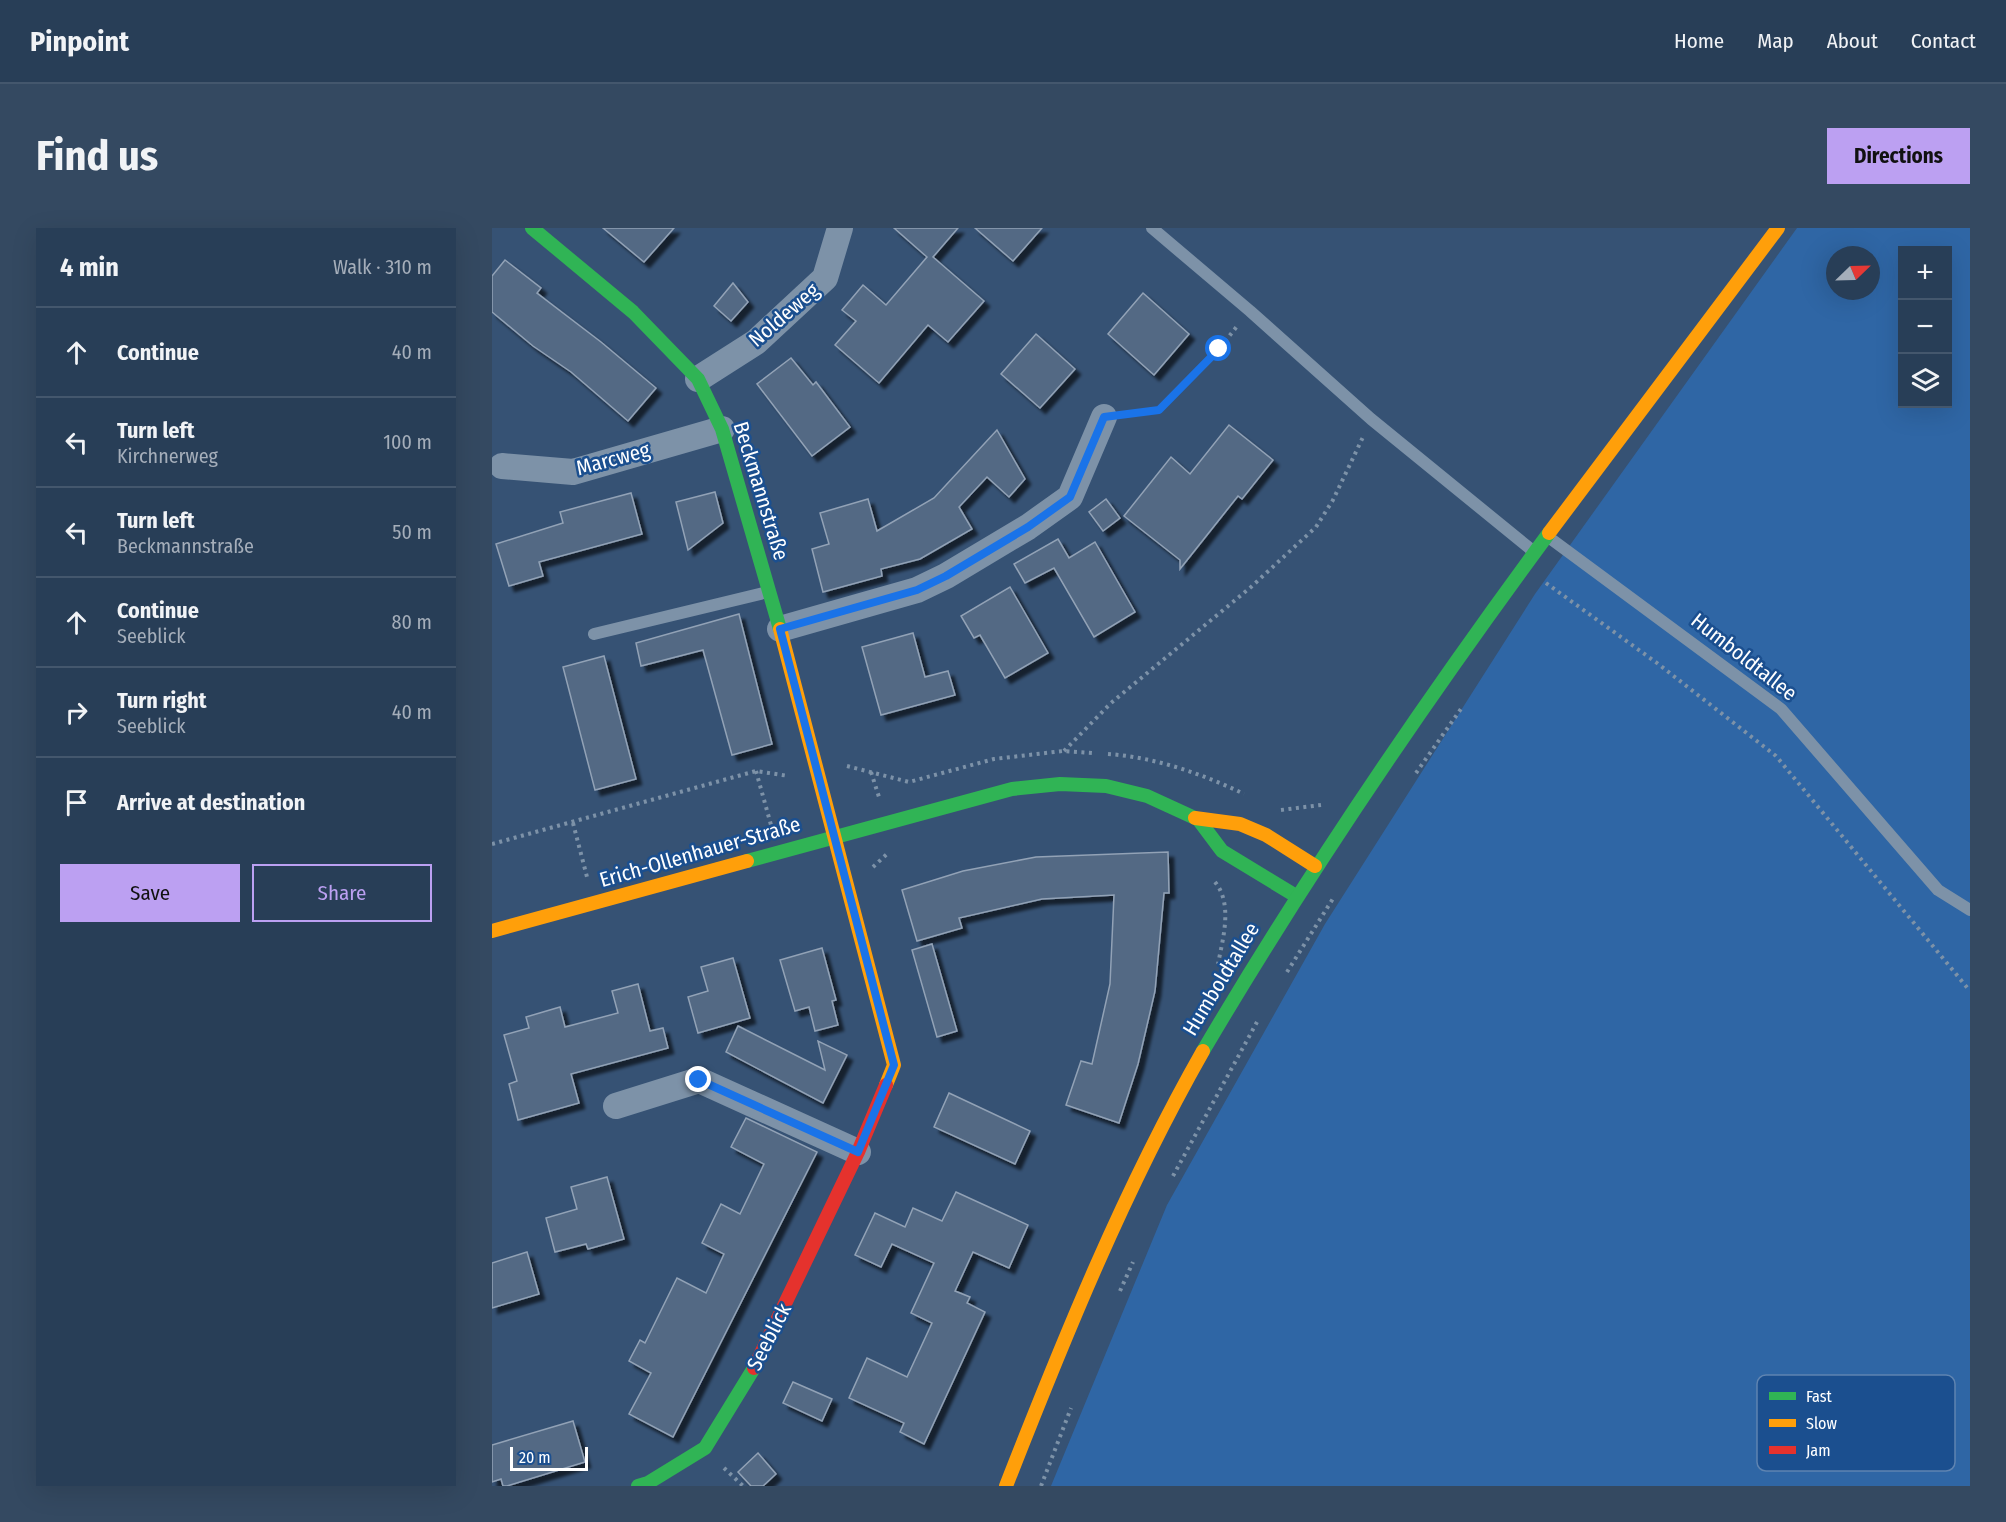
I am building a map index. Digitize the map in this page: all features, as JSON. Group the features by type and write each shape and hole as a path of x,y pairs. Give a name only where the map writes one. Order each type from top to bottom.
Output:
{"street":[{"name":"Beckmannstraße","path":"531,228 633,312 698,379 722,429 780,629 835,836"},
{"name":"Noldeweg","path":"698,379 756,342 825,278 840,228"},
{"name":"Humboldtallee","path":"1006,1486 1067,1329 1137,1176 1200,1055 1296,896 1534,552 1778,228"},
{"path":"780,629 917,590 946,576 1028,527 1070,497 1104,417"},
{"name":"Marcweg","path":"502,466 573,472 722,429"},
{"name":"Erich-Ollenhauer-Straße","path":"492,930 1012,789 1060,784 1106,786 1147,796 1198,819 1240,824 1266,835 1315,866"},
{"name":"Erich-Ollenhauer-Straße","path":"1198,819 1222,851 1296,896"},
{"name":"Seeblick","path":"638,1486 648,1483 705,1448 759,1361 858,1152 894,1065 843,875 835,836"},
{"path":"616,1106 699,1080 858,1152"}],"lane":[{"path":"1152,228 1250,311 1371,419 1534,552"},
{"name":"Humboldtallee","path":"1546,536 1781,710 1938,890 1970,910"},
{"path":"594,634 769,592"}],"path":[{"path":"1104,417 1159,410 1219,349 1250,311"},
{"path":"1063,752 1111,703 1234,602 1316,527 1333,500 1371,419"},
{"path":"1547,585 1657,663 1776,756 1970,991"},
{"path":"1410,782 1465,704"},
{"path":"492,844 756,771 786,777 817,769"},
{"path":"573,823 587,877"},
{"path":"843,875 876,867 894,846"},
{"path":"1209,876 1222,892"},
{"path":"1282,980 1338,891"},
{"path":"1168,1184 1258,1020"},
{"path":"1117,1298 1135,1257"},
{"path":"1041,1486 1074,1402"}],"shaded area":[{"path":"1797,228 1970,228 1970,1486 1051,1486 1167,1205 1325,924 1535,594"}],"building":[{"path":"603,228 674,228 644,262"},
{"path":"894,228 958,228 933,257 984,301 948,342 928,325 879,383 835,345 856,321 842,310 863,285 886,305 927,257"},
{"path":"975,228 1042,228 1013,261"},
{"path":"505,260 541,288 537,293 656,388 628,421 571,372 533,346 492,312 492,276"},
{"path":"733,283 748,302 731,321 714,306"},
{"path":"1143,293 1189,334 1154,375 1108,334"},
{"path":"1036,334 1075,369 1040,408 1001,374"},
{"path":"791,358 813,385 816,382 850,427 812,456 757,384"},
{"path":"1229,425 1273,460 1242,499 1238,496 1180,569 1180,560 1124,516 1171,457 1190,474"},
{"path":"997,430 1025,479 1009,497 987,477 959,507 972,529 920,559 881,569 882,576 823,592 812,549 829,544 820,513 868,499 877,531 934,498"},
{"path":"715,492 723,523 688,550 676,502"},
{"path":"631,493 642,534 539,562 543,576 509,586 496,544 563,523 560,512"},
{"path":"1106,499 1120,518 1103,531 1089,512"},
{"path":"1058,539 1069,558 1095,542 1135,612 1094,637 1054,568 1025,583 1014,564"},
{"path":"1010,587 1048,653 1005,678 980,635 974,638 961,616"},
{"path":"739,614 772,744 732,755 703,650 641,666 636,643"},
{"path":"913,633 925,677 948,671 955,695 881,715 862,647"},
{"path":"604,656 636,779 595,790 563,667"},
{"path":"1168,852 1169,893 1164,893 1155,991 1138,1064 1119,1123 1066,1105 1081,1061 1092,1064 1110,984 1114,895 1042,899 959,918 962,928 917,941 902,890 963,871 1036,857"},
{"path":"932,944 957,1031 937,1037 912,950"},
{"path":"822,948 836,1000 832,1001 838,1025 815,1031 809,1007 795,1011 780,960"},
{"path":"733,958 750,1018 698,1033 688,997 708,991 701,967"},
{"path":"638,984 650,1031 663,1028 668,1048 571,1074 579,1103 518,1120 509,1084 517,1081 504,1035 529,1028 526,1017 560,1007 565,1027 618,1013 612,991"},
{"path":"738,1026 825,1070 818,1041 847,1055 823,1103 726,1052"},
{"path":"949,1093 1030,1131 1015,1164 934,1127"},
{"path":"746,1118 817,1152 673,1437 629,1414 651,1373 629,1361 640,1340 645,1343 677,1278 706,1293 724,1254 702,1243 721,1204 740,1214 764,1164 731,1147"},
{"path":"607,1177 624,1239 588,1249 586,1244 555,1252 546,1218 577,1209 571,1187"},
{"path":"956,1192 1028,1225 1009,1268 973,1252 955,1291 970,1297 967,1303 985,1312 924,1444 900,1432 904,1423 849,1398 867,1358 907,1377 932,1323 911,1313 934,1263 892,1244 881,1267 855,1255 875,1213 905,1227 913,1208 942,1221"},
{"path":"527,1252 539,1294 492,1308 492,1263"},
{"path":"793,1382 832,1399 822,1421 783,1403"},
{"path":"573,1421 585,1462 507,1486 503,1486 501,1479 492,1482 492,1445"},
{"path":"758,1453 776,1474 763,1486 751,1486 738,1472"}],"traffic: fast":[{"path":"532,228 633,312 698,379 722,429 780,629"},
{"path":"1203,1051 1326,852 1413,723 1549,533"},
{"path":"747,861 1012,789 1060,784 1106,786 1147,796 1195,818"},
{"path":"1198,819 1222,851 1296,896"},
{"path":"638,1486 648,1483 705,1448 754,1368"}],"traffic: slow":[{"path":"1549,533 1778,228"},
{"path":"780,629 894,1065 886,1085"},
{"path":"1195,818 1240,824 1266,835 1315,866"},
{"path":"492,931 747,861"},
{"path":"1006,1486 1050,1375 1121,1211 1203,1051"}],"traffic: jam":[{"path":"754,1368 858,1152 886,1085"}],"route":[{"path":"699,1080 858,1152 894,1065 780,629 917,590 946,576 1028,527 1070,497 1104,417 1159,410 1219,349"}]}
